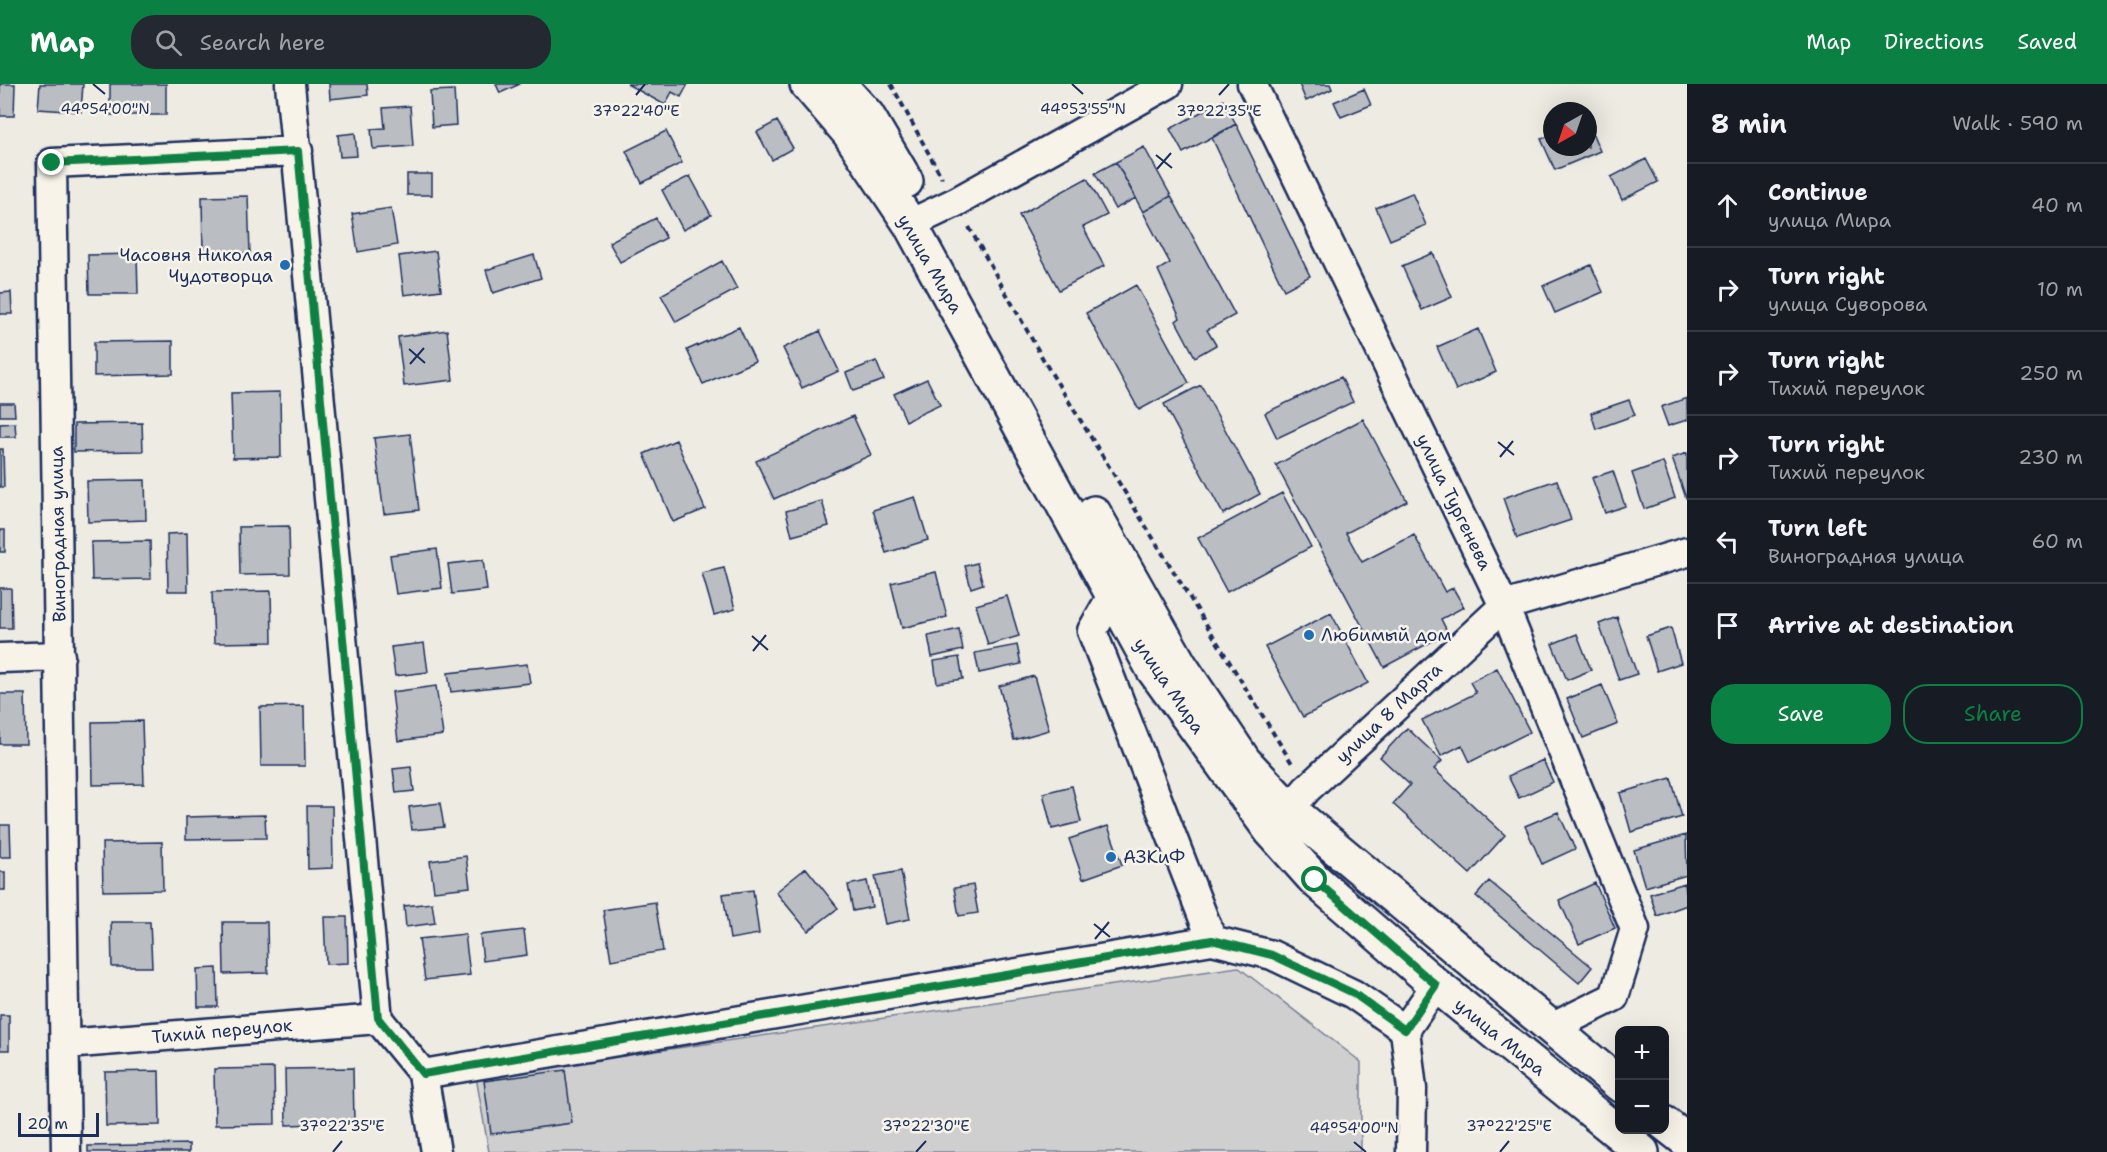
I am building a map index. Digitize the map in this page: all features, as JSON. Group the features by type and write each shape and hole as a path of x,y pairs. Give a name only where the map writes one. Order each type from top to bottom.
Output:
{"main road":[{"name":"улица Мира","path":"807,84 918,220 1180,665 1244,761 1289,810 1315,880 1436,985 1642,1152"},
{"name":"улица Мира","path":"840,84 867,115 918,220 1153,669 1289,810 1615,1081"},
{"path":"1669,1126 1687,1141"}],"street":[{"path":"290,84 378,1018 423,1074 436,1152"},
{"path":"918,220 956,202 1168,84"},
{"name":"улица Тургенева","path":"1252,84 1504,606 1635,929 1614,997 1551,1028"},
{"name":"Виноградная улица","path":"66,1152 52,163 298,151"},
{"name":"улица 8 Марта","path":"1289,810 1504,606 1687,552"},
{"path":"1113,594 1092,631 1212,940"},
{"path":"0,657 60,656"},
{"path":"423,1074 1212,940 1272,955 1353,993 1405,1030"},
{"path":"1411,1152 1412,1089 1405,1030 1436,985"},
{"name":"Тихий переулок","path":"66,1044 378,1018"}],"path":[{"path":"891,84 1289,810"}],"shaded area":[{"path":"1238,967 1361,1062 1361,1152 489,1152 476,1077"}],"building":[{"path":"0,84 15,84 14,116 0,116"},
{"path":"40,84 83,84 81,112 38,109"},
{"path":"110,84 166,84 166,115 110,115"},
{"path":"329,84 367,84 368,95 330,99"},
{"path":"496,84 520,84 500,93"},
{"path":"627,84 688,84 681,97 672,92 665,105"},
{"path":"1299,84 1330,84 1332,89 1306,101"},
{"path":"1364,89 1371,105 1341,117 1334,102"},
{"path":"454,90 456,125 432,127 430,91"},
{"path":"1223,100 1236,124 1183,153 1170,129"},
{"path":"410,106 413,146 373,149 371,129 385,128 383,108"},
{"path":"777,121 793,148 772,160 757,132"},
{"path":"1236,124 1310,276 1284,290 1212,138"},
{"path":"666,131 682,163 642,183 626,151"},
{"path":"355,133 357,156 340,157 338,135"},
{"path":"1144,147 1171,196 1143,212 1116,162"},
{"path":"1549,156 1588,156 1555,170"},
{"path":"1646,159 1658,182 1622,200 1611,177"},
{"path":"1116,162 1136,198 1115,209 1095,173"},
{"path":"407,174 432,174 432,195 407,195"},
{"path":"690,176 711,215 683,230 662,190"},
{"path":"1087,178 1107,215 1083,227 1104,266 1059,290 1019,215"},
{"path":"1412,193 1426,225 1390,240 1376,208"},
{"path":"248,196 250,253 203,254 202,197"},
{"path":"1171,196 1235,315 1207,330 1216,345 1195,357 1176,321 1180,318 1158,270 1170,263 1143,212"},
{"path":"391,208 397,245 358,252 352,214"},
{"path":"656,218 666,238 620,262 609,242"},
{"path":"436,251 441,290 404,295 399,256"},
{"path":"1433,253 1452,297 1422,310 1402,266"},
{"path":"137,254 138,294 89,294 88,255"},
{"path":"534,255 541,278 493,293 486,270"},
{"path":"722,261 737,289 676,322 661,295"},
{"path":"1591,265 1603,292 1555,313 1543,286"},
{"path":"1136,285 1189,383 1139,410 1086,313"},
{"path":"11,292 12,314 0,314 0,293"},
{"path":"739,327 755,361 703,384 687,350"},
{"path":"1478,329 1496,372 1456,390 1437,347"},
{"path":"447,330 453,380 404,386 398,337"},
{"path":"820,331 839,371 802,388 783,348"},
{"path":"173,341 173,374 94,376 94,342"},
{"path":"876,361 884,380 853,391 846,373"},
{"path":"1341,377 1353,402 1277,438 1265,413"},
{"path":"927,379 940,405 906,421 894,394"},
{"path":"1201,385 1260,494 1223,514 1164,404"},
{"path":"280,392 281,457 233,458 231,393"},
{"path":"1687,398 1687,420 1668,426 1661,407"},
{"path":"1629,400 1635,415 1596,429 1591,413"},
{"path":"0,403 14,403 15,416 0,416"},
{"path":"853,416 871,455 774,499 756,461"},
{"path":"1363,419 1407,501 1346,533 1362,562 1414,535 1445,592 1453,588 1464,607 1441,619 1448,633 1384,667 1276,465"},
{"path":"15,423 16,437 0,437 0,424"},
{"path":"142,423 143,451 74,452 74,424"},
{"path":"410,434 419,510 384,514 374,438"},
{"path":"676,440 705,509 673,522 644,454"},
{"path":"0,449 3,449 4,487 0,487"},
{"path":"1687,453 1687,497 1686,498 1672,458"},
{"path":"1663,462 1675,498 1644,509 1632,473"},
{"path":"1613,471 1625,506 1605,513 1592,478"},
{"path":"145,480 146,520 88,522 87,481"},
{"path":"1557,480 1571,520 1517,538 1503,498"},
{"path":"1282,493 1311,547 1227,592 1198,538"},
{"path":"915,497 928,540 886,553 873,510"},
{"path":"822,501 829,526 792,536 786,511"},
{"path":"289,526 290,574 240,575 239,527"},
{"path":"0,530 5,530 5,552 0,552"},
{"path":"187,533 188,591 168,591 167,534"},
{"path":"150,541 151,579 92,580 91,542"},
{"path":"437,549 442,588 396,594 390,555"},
{"path":"483,560 487,590 452,594 448,564"},
{"path":"977,563 983,584 971,588 965,566"},
{"path":"724,568 735,609 714,615 702,573"},
{"path":"936,572 947,617 902,628 891,583"},
{"path":"0,588 11,588 12,628 0,628"},
{"path":"271,591 272,642 214,643 212,592"},
{"path":"1007,596 1019,636 988,645 976,605"},
{"path":"1331,613 1368,683 1303,717 1265,647"},
{"path":"1617,617 1637,674 1619,680 1599,624"},
{"path":"1671,628 1681,663 1657,671 1646,636"},
{"path":"959,629 963,650 932,657 928,636"},
{"path":"1577,634 1591,670 1567,680 1552,644"},
{"path":"424,643 428,672 395,676 391,647"},
{"path":"1017,645 1021,664 979,673 975,653"},
{"path":"959,657 963,679 937,683 934,661"},
{"path":"527,664 530,683 451,692 448,673"},
{"path":"1497,668 1530,732 1470,762 1462,745 1441,756 1422,720 1476,693 1470,682"},
{"path":"1034,676 1049,730 1014,740 999,686"},
{"path":"1602,685 1618,724 1583,738 1567,699"},
{"path":"436,686 443,735 398,741 392,692"},
{"path":"0,694 25,694 26,744 0,744"},
{"path":"304,706 305,766 261,766 260,707"},
{"path":"142,721 144,784 93,785 92,722"},
{"path":"1407,728 1442,761 1434,769 1505,835 1470,874 1393,804 1410,785 1380,757"},
{"path":"1543,760 1553,782 1519,798 1508,776"},
{"path":"411,767 414,791 396,793 393,769"},
{"path":"1671,778 1682,817 1631,832 1620,793"},
{"path":"1072,786 1081,822 1052,829 1043,793"},
{"path":"440,803 444,827 412,830 409,807"},
{"path":"307,806 332,806 333,868 308,869"},
{"path":"1558,812 1575,849 1542,864 1525,826"},
{"path":"265,815 266,838 186,839 186,817"},
{"path":"0,825 10,825 11,857 0,857"},
{"path":"1108,826 1122,865 1083,879 1069,839"},
{"path":"1686,835 1687,875 1645,887 1634,850"},
{"path":"162,842 163,890 103,891 102,843"},
{"path":"466,856 470,887 434,891 430,861"},
{"path":"806,868 838,908 808,931 776,892"},
{"path":"901,871 910,919 885,924 875,876"},
{"path":"0,872 5,872 5,890 0,890"},
{"path":"867,881 872,907 853,911 848,885"},
{"path":"1489,881 1592,967 1579,983 1476,896"},
{"path":"1595,883 1615,928 1579,944 1559,900"},
{"path":"1685,883 1687,905 1657,916 1650,894"},
{"path":"973,885 978,913 959,916 954,888"},
{"path":"753,890 759,934 730,939 723,894"},
{"path":"655,902 663,951 611,960 603,910"},
{"path":"432,903 435,923 406,927 404,906"},
{"path":"324,917 347,917 348,963 326,964"},
{"path":"111,922 150,922 152,967 112,967"},
{"path":"223,922 267,922 268,973 224,974"},
{"path":"524,930 527,955 483,961 480,935"},
{"path":"465,934 470,975 425,980 419,939"},
{"path":"217,968 218,1007 198,1007 197,969"},
{"path":"0,1015 9,1015 9,1050 0,1050"},
{"path":"274,1068 275,1124 215,1125 214,1069"},
{"path":"353,1068 354,1123 286,1125 285,1069"},
{"path":"565,1070 572,1123 491,1134 484,1081"},
{"path":"159,1071 160,1125 106,1126 105,1072"},
{"path":"189,1144 189,1152 88,1152 88,1146"}],"place":[{"name":"Часовня Николая Чудотворца","path":"285,265"},
{"name":"Любимый дом","path":"1309,635"},
{"name":"АЗКиФ","path":"1111,857"}],"route":[{"path":"52,163 298,151 378,1018 423,1074 1212,940 1272,955 1353,993 1405,1030 1436,985 1315,880"}]}
